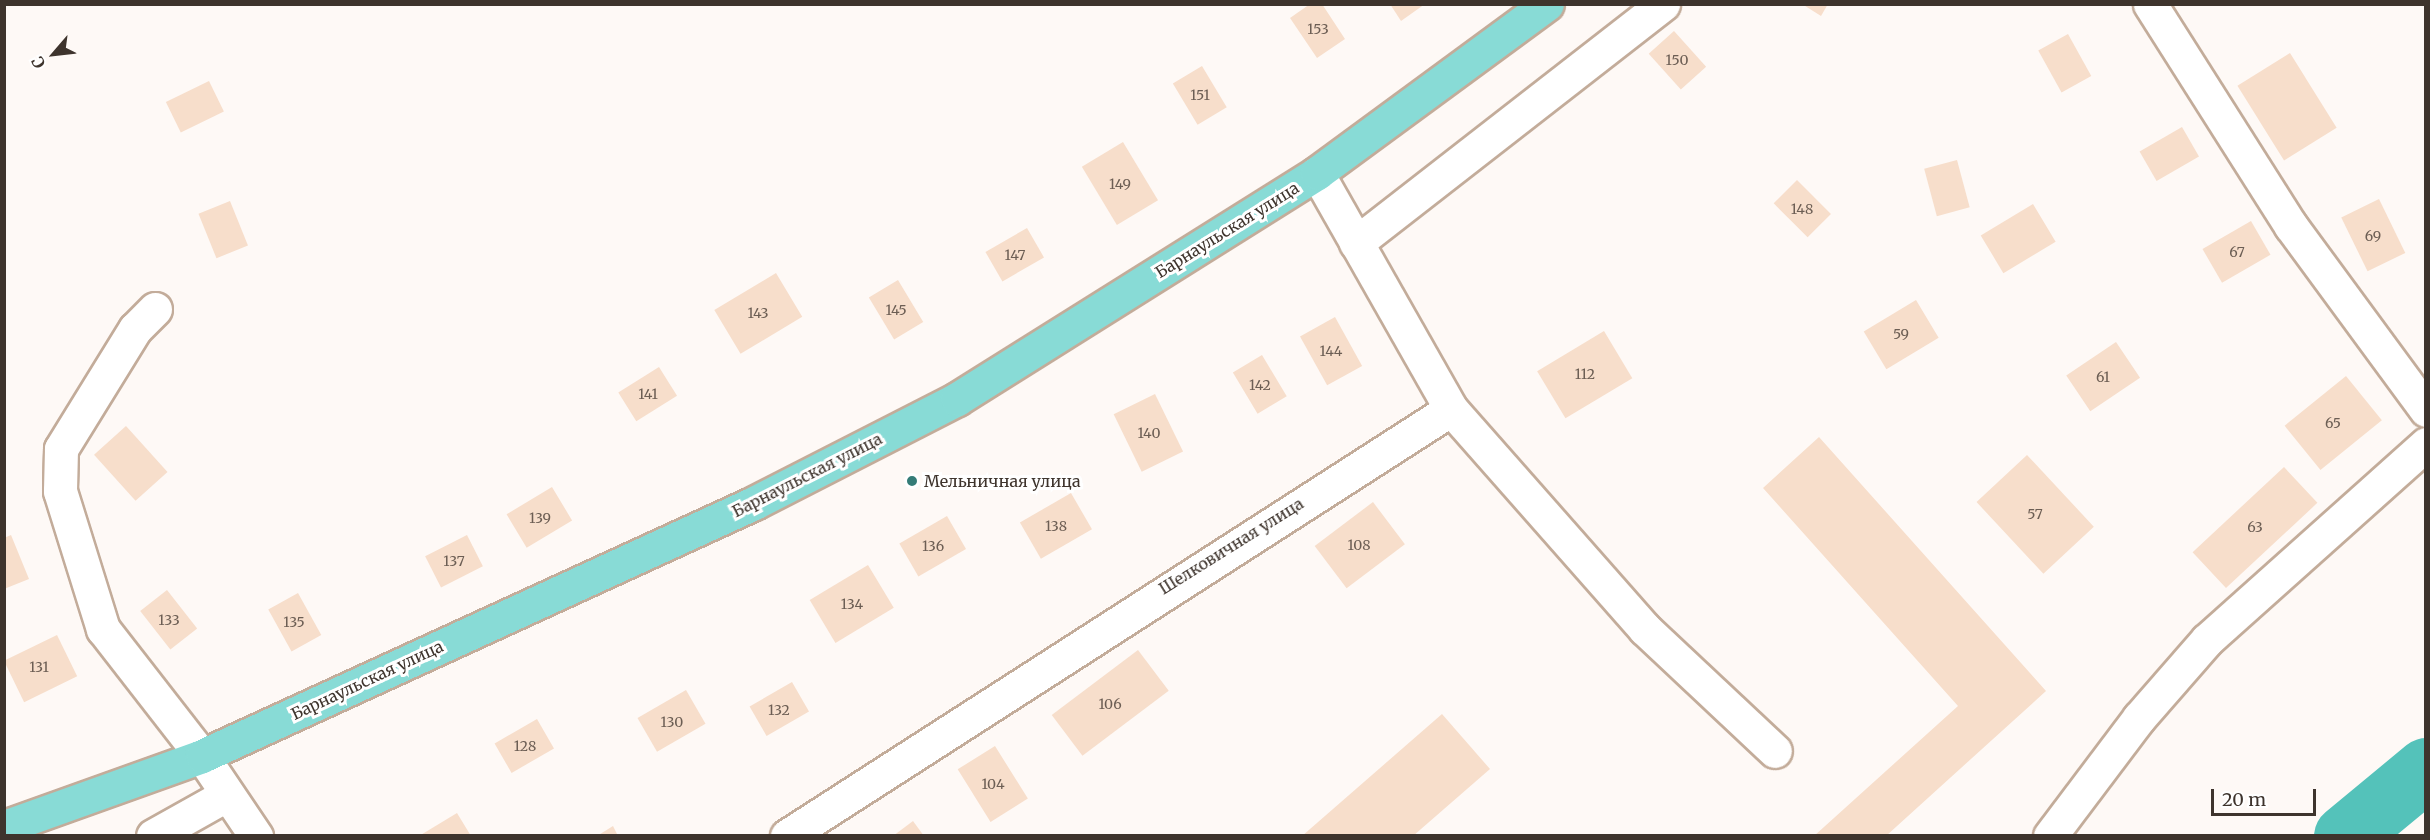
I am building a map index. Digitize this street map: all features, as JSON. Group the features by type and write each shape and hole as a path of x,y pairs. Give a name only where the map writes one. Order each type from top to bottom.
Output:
{"main road":[{"name":"Барнаульская улица","path":"4,827 202,756 754,503 957,399 1317,173 1546,4"}],"street":[{"path":"1356,243 1663,4"},
{"path":"2150,4 2291,226 2426,410"},
{"path":"1317,173 1451,409 1646,629 1775,751"},
{"path":"155,309 135,329 61,448 60,491 103,629 202,756 226,795 256,836"},
{"name":"Шелковичная улица","path":"786,836 1451,409"},
{"path":"2050,836 2139,718 2207,640 2426,444"},
{"path":"153,836 226,795"}],"building":[{"path":"1310,4 1322,4 1345,39 1317,58 1290,18"},
{"path":"1390,4 1425,4 1401,21"},
{"path":"1802,4 1828,4 1821,16"},
{"path":"1674,31 1706,67 1681,89 1649,54"},
{"path":"2068,34 2091,76 2062,92 2038,50"},
{"path":"2290,53 2337,128 2284,160 2237,86"},
{"path":"1202,66 1227,107 1198,125 1173,84"},
{"path":"209,81 224,112 181,133 166,102"},
{"path":"2182,127 2199,156 2157,181 2140,152"},
{"path":"1123,142 1158,200 1117,225 1082,167"},
{"path":"1957,160 1970,207 1937,216 1924,169"},
{"path":"1797,180 1831,214 1808,237 1774,203"},
{"path":"2379,199 2405,253 2368,271 2341,217"},
{"path":"230,201 248,246 216,258 198,214"},
{"path":"2033,204 2056,242 2003,273 1981,235"},
{"path":"2251,221 2270,255 2222,283 2203,249"},
{"path":"1027,228 1044,257 1002,281 985,252"},
{"path":"776,273 802,317 741,354 714,310"},
{"path":"898,280 923,322 894,340 869,298"},
{"path":"1916,300 1939,338 1886,369 1864,331"},
{"path":"1335,317 1362,366 1327,385 1300,336"},
{"path":"1604,331 1632,378 1565,418 1537,371"},
{"path":"2116,342 2140,378 2090,411 2066,376"},
{"path":"1262,355 1287,396 1258,414 1233,373"},
{"path":"659,367 677,396 636,421 618,392"},
{"path":"2346,376 2382,420 2320,470 2285,426"},
{"path":"1155,394 1183,452 1142,472 1114,414"},
{"path":"126,426 167,472 136,501 94,455"},
{"path":"1819,437 2046,691 1886,836 1814,836 1958,706 1763,488"},
{"path":"2027,455 2094,527 2043,574 1977,502"},
{"path":"2284,467 2317,503 2226,588 2193,552"},
{"path":"552,487 572,520 527,548 507,514"},
{"path":"1071,493 1092,529 1041,559 1020,522"},
{"path":"1373,502 1405,544 1347,588 1315,546"},
{"path":"947,516 966,549 918,576 899,544"},
{"path":"11,535 29,579 4,589 4,538"},
{"path":"467,535 483,566 441,588 425,556"},
{"path":"868,565 894,608 835,643 810,600"},
{"path":"167,590 197,629 170,650 140,611"},
{"path":"298,593 321,635 292,651 268,609"},
{"path":"57,635 77,676 24,702 4,661"},
{"path":"1138,650 1169,691 1082,756 1052,715"},
{"path":"792,682 809,711 767,736 750,706"},
{"path":"686,690 706,724 657,752 638,718"},
{"path":"1442,714 1490,769 1413,836 1302,836"},
{"path":"537,719 554,748 512,773 495,744"},
{"path":"995,746 1028,799 991,822 958,769"},
{"path":"457,813 471,836 419,836"},
{"path":"913,821 924,836 893,836"},
{"path":"613,826 618,836 597,836"}],"waterway":[{"path":"2345,836 2426,769"}],"place":[{"name":"Мельничная улица","path":"912,481"}]}
